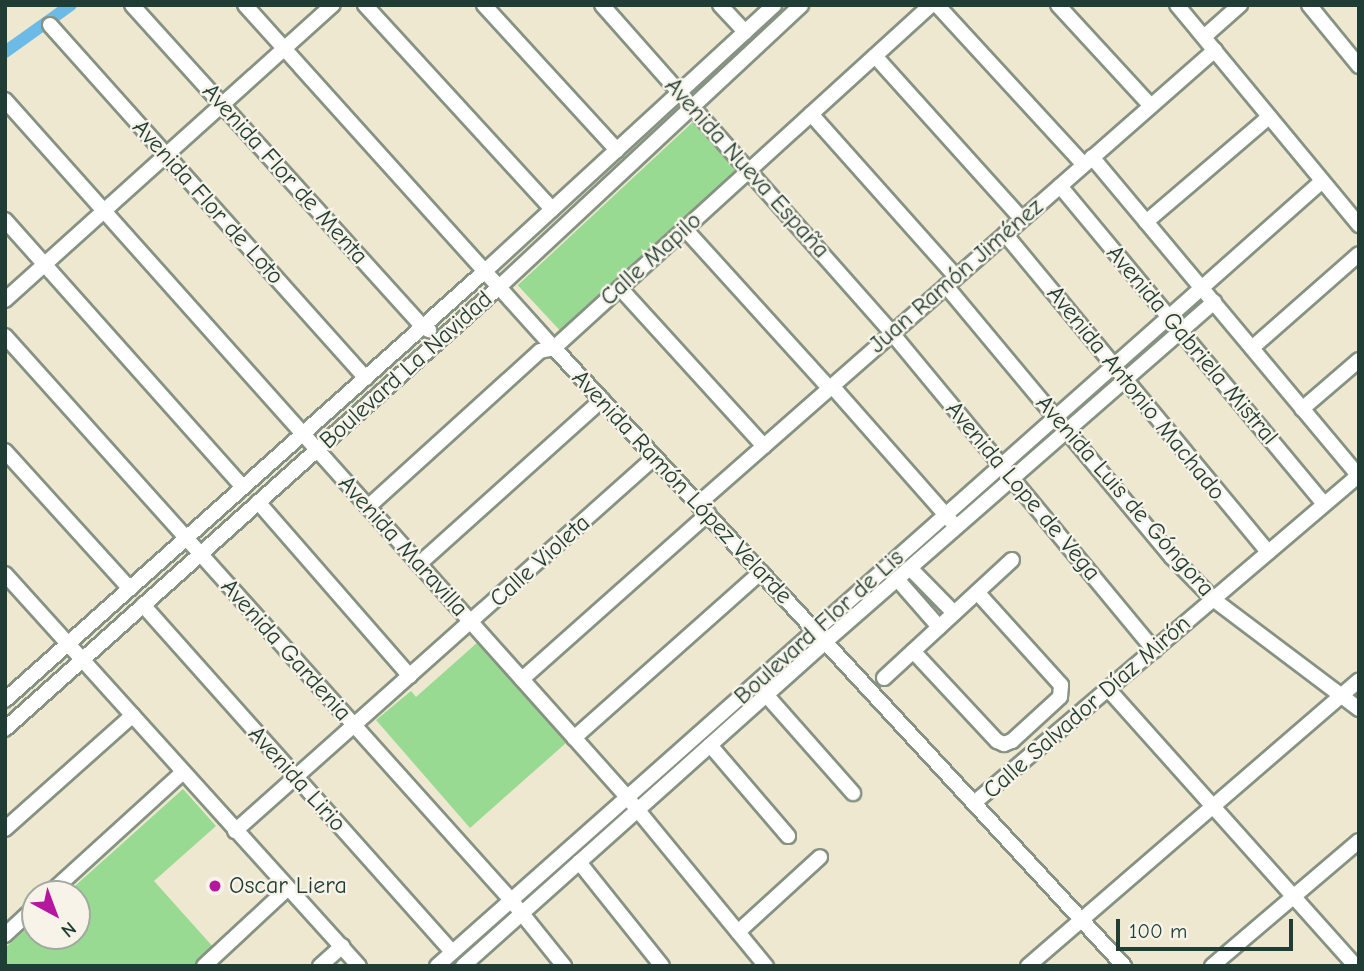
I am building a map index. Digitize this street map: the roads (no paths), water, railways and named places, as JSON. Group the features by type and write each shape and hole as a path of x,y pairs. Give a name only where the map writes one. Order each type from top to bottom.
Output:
{"street":[{"name":"Avenida Flor de Menta","path":"132,5 422,327 443,337"},
{"path":"234,5 282,51"},
{"name":"Avenida Ramón López Velarde","path":"245,5 282,51 1124,966"},
{"path":"5,300 333,5"},
{"path":"365,5 552,209"},
{"path":"484,5 617,150"},
{"name":"Avenida Nueva España","path":"602,5 891,332"},
{"path":"720,5 745,32"},
{"name":"Boulevard La Navidad","path":"5,700 485,271 774,5"},
{"name":"Boulevard La Navidad","path":"5,729 499,287 801,5"},
{"name":"Calle Mapilo","path":"368,507 540,351 554,348 930,5"},
{"path":"937,5 1146,222 1358,475"},
{"path":"1058,5 1151,106"},
{"path":"1177,5 1359,225"},
{"path":"1205,36 1240,5"},
{"path":"1309,5 1359,65"},
{"name":"Avenida Flor de Loto","path":"50,25 366,378"},
{"name":"Juan Ramón Jiménez","path":"522,679 703,509 764,446 1215,50"},
{"path":"875,56 1022,219"},
{"name":"Avenida Maravilla","path":"5,100 638,809 766,966"},
{"name":"Avenida Luis de Góngora","path":"811,114 951,281 1056,416 1172,556 1213,599 1359,709"},
{"path":"1146,222 1269,117"},
{"name":"Boulevard Flor de Lis","path":"437,966 1321,181"},
{"name":"Avenida Gabriela Mistral","path":"1060,186 1324,504"},
{"path":"1347,211 1359,201"},
{"path":"5,220 243,487"},
{"path":"685,229 957,527"},
{"name":"Avenida Antonio Machado","path":"1005,234 1268,552"},
{"path":"1252,348 1359,254"},
{"path":"620,288 764,446"},
{"name":"Boulevard Flor de Lis","path":"463,966 825,642 1214,302"},
{"name":"Avenida Lope de Vega","path":"891,332 1154,650"},
{"name":"Avenida Gardenia","path":"5,336 199,555 512,900 564,966"},
{"path":"1302,409 1359,360"},
{"path":"419,564 602,400"},
{"path":"5,451 130,589"},
{"name":"Calle Violeta","path":"235,831 655,457"},
{"name":"Calle Salvador Díaz Mirón","path":"974,803 1358,475"},
{"path":"258,502 410,676"},
{"path":"884,678 1012,560"},
{"path":"911,568 954,613"},
{"path":"574,738 761,572"},
{"path":"5,574 359,966"},
{"path":"897,579 939,627"},
{"path":"913,651 997,741 1004,744 1012,741 1060,698 1061,685 977,592"},
{"name":"Avenida Lirio","path":"144,605 452,952"},
{"path":"1028,966 1212,804 1359,680"},
{"path":"756,683 853,793"},
{"path":"1108,689 1356,966"},
{"path":"5,829 133,715"},
{"path":"710,745 788,836"},
{"path":"64,880 183,772"},
{"path":"1212,966 1359,841"},
{"path":"738,932 820,857"},
{"path":"579,862 662,966"},
{"path":"204,966 287,889"},
{"path":"5,935 21,920"},
{"path":"320,966 342,946"}],"waterway":[{"path":"5,52 71,5"}],"place":[{"name":"Oscar Liera","path":"215,886"}]}
